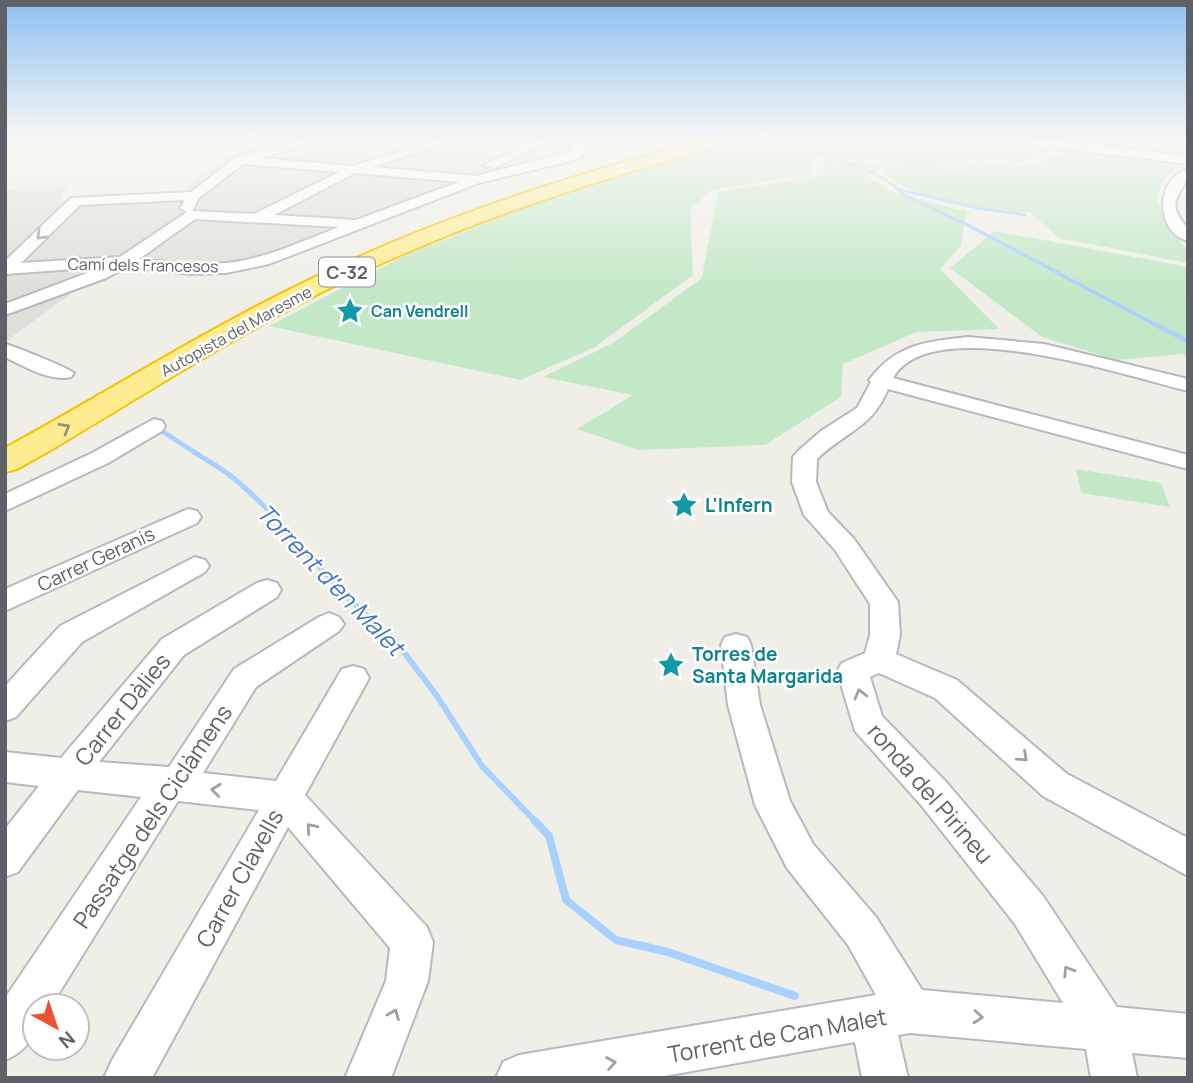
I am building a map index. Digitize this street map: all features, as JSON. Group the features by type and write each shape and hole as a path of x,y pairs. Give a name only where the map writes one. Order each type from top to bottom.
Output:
{"highway":[{"name":"Autopista del Maresme","path":"5,436 322,266 407,229 512,193"},
{"name":"Autopista del Maresme","path":"5,462 264,313 362,264 506,205 544,193"}],"street":[{"path":"192,215 186,206 198,193"},
{"path":"259,217 307,193"},
{"name":"Camí dels Francesos","path":"6,269 74,262 124,262 190,269 226,268 263,261 441,193"},
{"path":"1169,193 1167,206 1174,224 1188,237"},
{"path":"6,269 76,201 194,196"},
{"path":"5,310 100,275 124,262 192,215 359,223"},
{"path":"1188,385 1043,349 983,342 940,344 900,358 879,380 864,414 832,433 805,457 804,482 817,514 845,545 864,577 884,602 886,635 880,660 946,689 1055,785 1188,858"},
{"path":"5,350 36,365 64,373"},
{"path":"879,380 1036,423 1074,429 1188,462"},
{"path":"5,504 100,458 154,426"},
{"name":"Carrer Geranis","path":"5,601 188,517"},
{"path":"5,708 71,634 195,566"},
{"name":"Carrer Dàlies","path":"5,859 69,774 173,647 267,590"},
{"name":"Passatge dels Ciclàmens","path":"5,1038 169,785 181,778 245,678 328,624"},
{"path":"736,645 744,705 773,805 800,856 862,931 892,1015 885,1078"},
{"name":"ronda del Pirineu","path":"880,660 853,671 867,722 934,794 1029,909 1105,1029"},
{"name":"Carrer Clavells","path":"127,1078 353,678"},
{"path":"5,767 284,797 412,942 407,981 368,1078"},
{"path":"892,1015 1188,1036"},
{"name":"Torrent de Can Malet","path":"519,1078 892,1015"},
{"path":"1105,1029 1114,1078"}],"shaded area":[{"path":"5,193 64,193 61,200 178,195 181,193 432,193 258,259 207,265 123,255 5,342"}],"green space":[{"path":"571,193 708,193 690,209 693,275 595,347 521,380 269,326 408,254"},
{"path":"718,193 894,193 967,212 960,247 940,269 999,329 916,332 843,364 841,397 765,445 639,450 577,429 633,395 543,377 613,343 702,278"},
{"path":"918,193 1159,193 1157,199 1165,222 1188,251 1188,263 1059,238 1030,212 994,211 931,198"},
{"path":"995,231 1188,267 1188,357 1182,354 1117,360 1042,337 950,268"},
{"path":"1076,469 1161,483 1170,507 1081,493"}],"waterway":[{"path":"901,193 963,223"},
{"path":"912,193 977,208 1025,215"},
{"path":"960,221 1156,325"},
{"path":"1152,323 1156,325"},
{"path":"1156,325 1188,341"},
{"name":"Torrent d'en Malet","path":"156,427 197,454"},
{"name":"Torrent d'en Malet","path":"194,452 250,492 368,617"},
{"name":"Torrent d'en Malet","path":"366,615 397,643 437,696 482,766 537,823"},
{"name":"Torrent d'en Malet","path":"535,821 549,836 566,900 616,940 668,952 795,996"}],"place":[{"name":"Can Vendrell","path":"350,311"},
{"name":"L'Infern","path":"684,505"},
{"name":"Torres de Santa Margarida","path":"671,665"}]}
